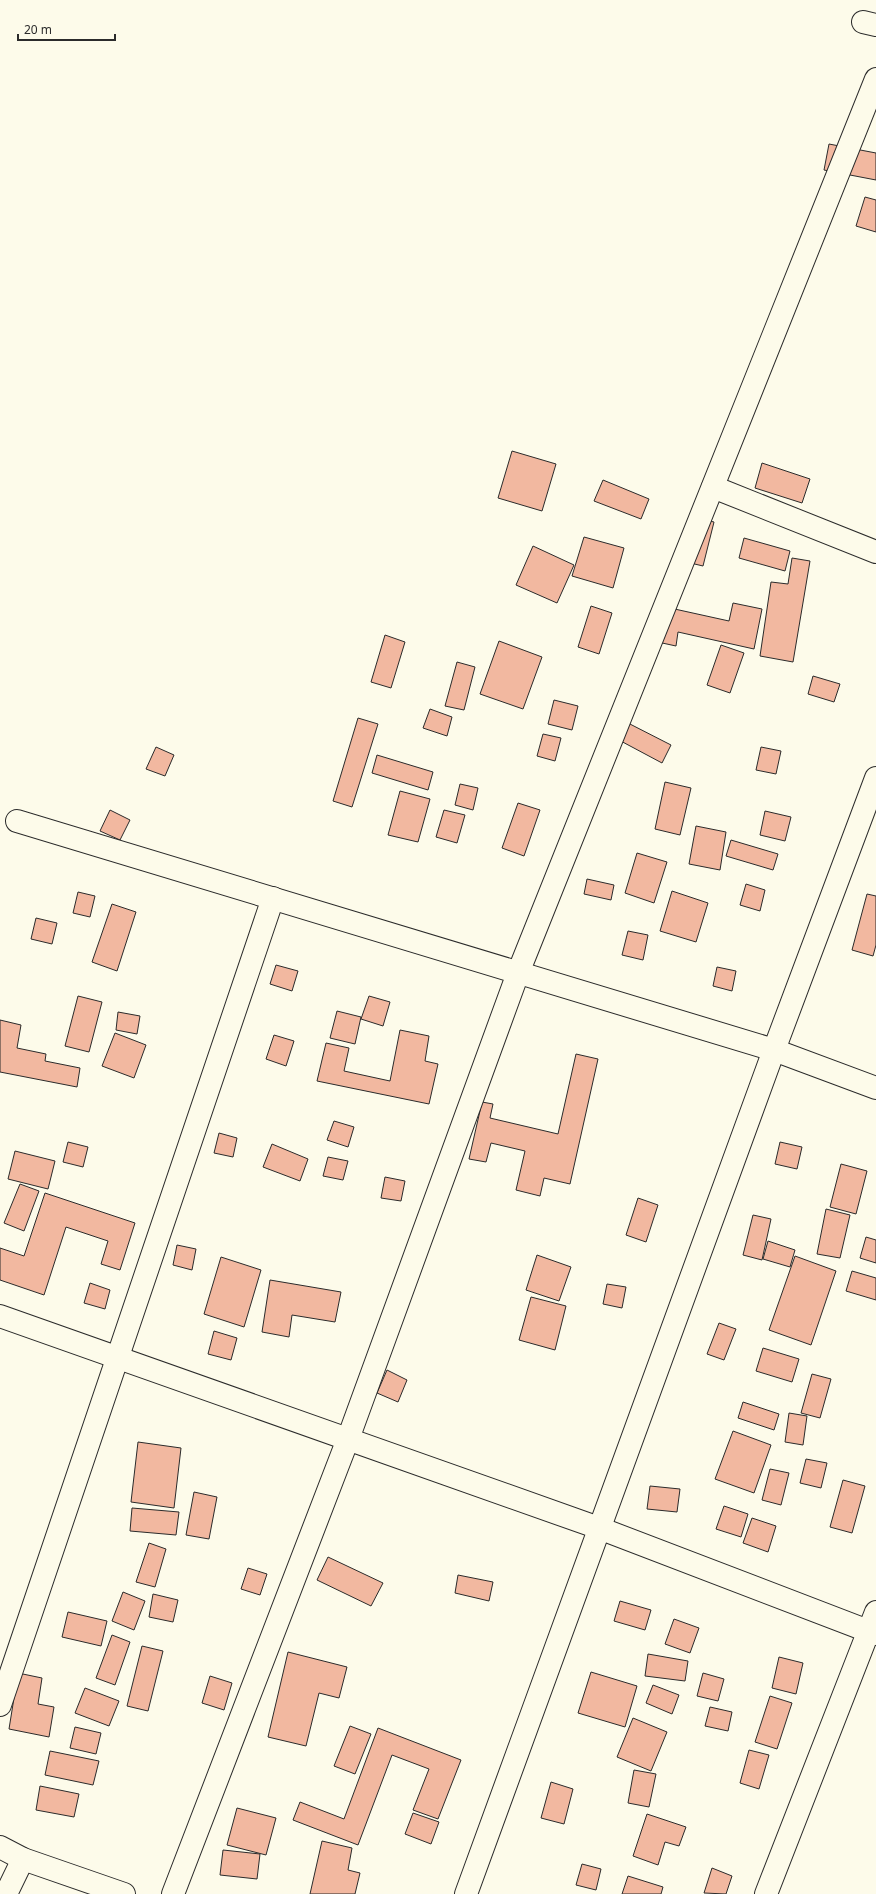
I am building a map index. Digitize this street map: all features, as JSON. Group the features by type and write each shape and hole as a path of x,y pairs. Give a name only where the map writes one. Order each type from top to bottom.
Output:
{"street":[{"path":"173,1894 348,1439 518,973 876,79"},
{"path":"713,487 876,552"},
{"path":"466,1894 774,1050 876,778"},
{"path":"17,821 774,1050 876,1088"},
{"path":"0,1705 273,898"},
{"path":"0,1316 873,1626 766,1894"},
{"path":"0,1847 23,1859 124,1894"},
{"path":"6,1894 23,1859"}],"building":[{"path":"829,144 876,153 876,180 824,170"},
{"path":"865,197 876,200 876,232 856,226"},
{"path":"512,451 556,464 542,511 498,498"},
{"path":"762,463 810,479 802,503 755,488"},
{"path":"603,480 649,499 641,519 594,501"},
{"path":"693,517 714,522 703,566 682,561"},
{"path":"584,537 624,548 613,588 572,576"},
{"path":"744,538 790,551 785,571 739,558"},
{"path":"533,546 574,565 557,603 516,585"},
{"path":"792,558 810,561 793,662 760,656 771,582 788,584"},
{"path":"733,603 762,609 754,649 678,632 676,646 653,641 661,606 729,621"},
{"path":"591,606 612,613 599,654 578,647"},
{"path":"385,635 405,642 391,688 371,682"},
{"path":"499,641 542,657 523,709 480,694"},
{"path":"721,645 744,653 730,693 707,685"},
{"path":"457,662 475,667 464,710 445,706"},
{"path":"813,676 840,684 834,702 808,694"},
{"path":"554,700 578,706 572,730 548,724"},
{"path":"430,709 452,717 447,736 423,728"},
{"path":"358,718 378,724 352,807 333,801"},
{"path":"626,722 671,745 662,763 617,739"},
{"path":"543,734 561,738 555,761 537,756"},
{"path":"156,747 174,755 165,776 146,769"},
{"path":"761,747 781,751 776,774 756,770"},
{"path":"377,755 433,772 428,790 372,773"},
{"path":"665,782 691,788 680,835 655,829"},
{"path":"460,784 478,788 473,810 455,805"},
{"path":"400,791 430,799 418,842 388,835"},
{"path":"518,803 540,810 524,856 502,848"},
{"path":"110,810 130,820 120,840 100,831"},
{"path":"444,810 465,815 457,843 436,837"},
{"path":"765,811 791,817 785,841 760,835"},
{"path":"696,826 726,832 720,870 689,864"},
{"path":"731,840 778,854 773,870 726,856"},
{"path":"637,853 667,862 654,903 625,893"},
{"path":"587,879 614,885 611,900 584,894"},
{"path":"746,884 765,890 760,911 740,905"},
{"path":"672,891 708,903 696,942 660,931"},
{"path":"78,892 95,896 90,917 73,913"},
{"path":"867,894 876,896 876,945 873,956 852,950"},
{"path":"112,904 136,912 117,971 92,962"},
{"path":"36,918 57,923 52,944 31,939"},
{"path":"628,931 648,935 643,960 622,955"},
{"path":"276,965 298,971 292,991 270,984"},
{"path":"717,967 736,971 732,991 713,986"},
{"path":"78,996 102,1002 89,1052 65,1046"},
{"path":"369,996 390,1002 383,1026 361,1019"},
{"path":"337,1011 361,1017 355,1044 330,1038"},
{"path":"118,1012 140,1016 137,1034 116,1030"},
{"path":"0,1020 21,1025 17,1048 46,1054 45,1061 80,1068 77,1087 0,1072"},
{"path":"400,1030 429,1036 425,1061 438,1064 429,1104 317,1081 326,1043 349,1048 344,1071 390,1081"},
{"path":"115,1033 146,1045 134,1078 102,1066"},
{"path":"274,1035 294,1041 286,1066 266,1059"},
{"path":"576,1054 598,1059 570,1184 544,1178 540,1196 516,1190 525,1151 491,1143 486,1162 469,1159 482,1102 493,1104 490,1118 558,1134"},
{"path":"334,1121 354,1127 348,1147 327,1140"},
{"path":"219,1133 237,1138 233,1157 214,1153"},
{"path":"68,1142 88,1147 83,1167 63,1162"},
{"path":"780,1142 802,1147 797,1169 775,1164"},
{"path":"272,1144 308,1159 300,1181 263,1167"},
{"path":"15,1151 55,1161 48,1189 8,1179"},
{"path":"328,1157 348,1161 343,1180 323,1176"},
{"path":"841,1164 867,1171 856,1214 830,1207"},
{"path":"385,1177 405,1181 401,1201 381,1198"},
{"path":"20,1184 39,1191 24,1231 4,1223"},
{"path":"45,1193 135,1223 120,1270 101,1264 108,1241 66,1227 44,1295 0,1280 0,1248 24,1256"},
{"path":"638,1198 658,1205 646,1242 626,1235"},
{"path":"826,1209 850,1215 840,1258 817,1254"},
{"path":"753,1215 771,1219 762,1260 743,1255"},
{"path":"866,1237 876,1240 876,1263 860,1258"},
{"path":"768,1241 795,1250 790,1267 763,1259"},
{"path":"177,1245 196,1249 192,1270 173,1265"},
{"path":"537,1255 571,1267 559,1301 526,1290"},
{"path":"795,1256 836,1271 811,1345 769,1330"},
{"path":"221,1257 261,1270 244,1327 204,1314"},
{"path":"852,1271 876,1278 876,1300 846,1291"},
{"path":"270,1280 341,1292 335,1322 292,1315 289,1337 262,1332"},
{"path":"90,1283 110,1290 105,1309 84,1303"},
{"path":"607,1284 626,1287 622,1308 603,1304"},
{"path":"531,1297 566,1306 555,1350 519,1340"},
{"path":"719,1323 736,1329 724,1360 707,1354"},
{"path":"214,1331 237,1338 231,1360 208,1354"},
{"path":"763,1348 799,1359 792,1382 756,1371"},
{"path":"387,1370 407,1380 398,1402 377,1393"},
{"path":"812,1374 831,1379 820,1418 801,1413"},
{"path":"743,1402 779,1414 774,1430 738,1418"},
{"path":"789,1413 807,1416 803,1445 785,1442"},
{"path":"733,1431 771,1445 754,1493 715,1479"},
{"path":"138,1442 181,1448 174,1508 131,1502"},
{"path":"806,1459 827,1463 821,1488 800,1483"},
{"path":"770,1469 789,1473 781,1505 762,1500"},
{"path":"843,1480 865,1486 852,1533 830,1527"},
{"path":"650,1486 680,1489 677,1512 647,1509"},
{"path":"194,1492 217,1497 209,1539 186,1535"},
{"path":"724,1506 748,1514 741,1537 716,1529"},
{"path":"132,1508 179,1512 176,1535 130,1531"},
{"path":"752,1518 776,1526 768,1552 743,1543"},
{"path":"149,1543 166,1549 155,1587 136,1582"},
{"path":"328,1557 383,1583 371,1606 317,1580"},
{"path":"248,1568 267,1574 260,1595 241,1589"},
{"path":"458,1575 493,1582 489,1601 455,1593"},
{"path":"123,1592 145,1601 134,1630 112,1621"},
{"path":"153,1594 178,1600 173,1622 149,1617"},
{"path":"620,1601 651,1610 645,1630 614,1621"},
{"path":"68,1612 107,1621 101,1646 62,1637"},
{"path":"674,1619 699,1628 690,1653 665,1644"},
{"path":"112,1635 130,1642 115,1685 96,1678"},
{"path":"142,1646 163,1651 148,1711 127,1706"},
{"path":"288,1652 347,1667 339,1698 319,1693 306,1746 268,1737"},
{"path":"648,1654 688,1661 685,1681 645,1676"},
{"path":"779,1657 803,1663 796,1694 772,1688"},
{"path":"591,1672 637,1686 625,1727 578,1713"},
{"path":"18,1673 42,1678 38,1704 54,1707 49,1737 9,1729"},
{"path":"703,1673 724,1679 718,1701 697,1696"},
{"path":"210,1676 232,1683 224,1710 202,1703"},
{"path":"653,1685 679,1695 672,1714 646,1703"},
{"path":"85,1688 119,1701 109,1726 75,1713"},
{"path":"770,1696 792,1703 777,1749 755,1742"},
{"path":"710,1707 732,1712 728,1731 705,1726"},
{"path":"633,1718 667,1732 651,1771 617,1757"},
{"path":"350,1726 371,1734 355,1774 334,1766"},
{"path":"75,1727 101,1733 96,1754 70,1748"},
{"path":"378,1728 461,1760 438,1819 413,1810 429,1769 392,1755 358,1845 293,1820 300,1802 344,1819"},
{"path":"749,1750 769,1755 759,1789 740,1783"},
{"path":"50,1751 99,1761 93,1785 45,1775"},
{"path":"634,1770 656,1774 649,1807 628,1803"},
{"path":"551,1782 573,1789 564,1824 541,1818"},
{"path":"40,1786 79,1794 74,1817 36,1810"},
{"path":"237,1808 276,1818 266,1855 227,1845"},
{"path":"413,1813 439,1822 431,1844 405,1834"},
{"path":"647,1814 686,1827 679,1846 665,1842 658,1865 633,1856"},
{"path":"322,1841 352,1848 348,1870 360,1873 355,1894 310,1894"},
{"path":"223,1850 260,1854 257,1879 220,1875"},
{"path":"582,1864 601,1869 596,1890 576,1885"},
{"path":"712,1868 732,1876 726,1894 704,1893"},
{"path":"628,1876 663,1887 661,1894 622,1894"}]}
